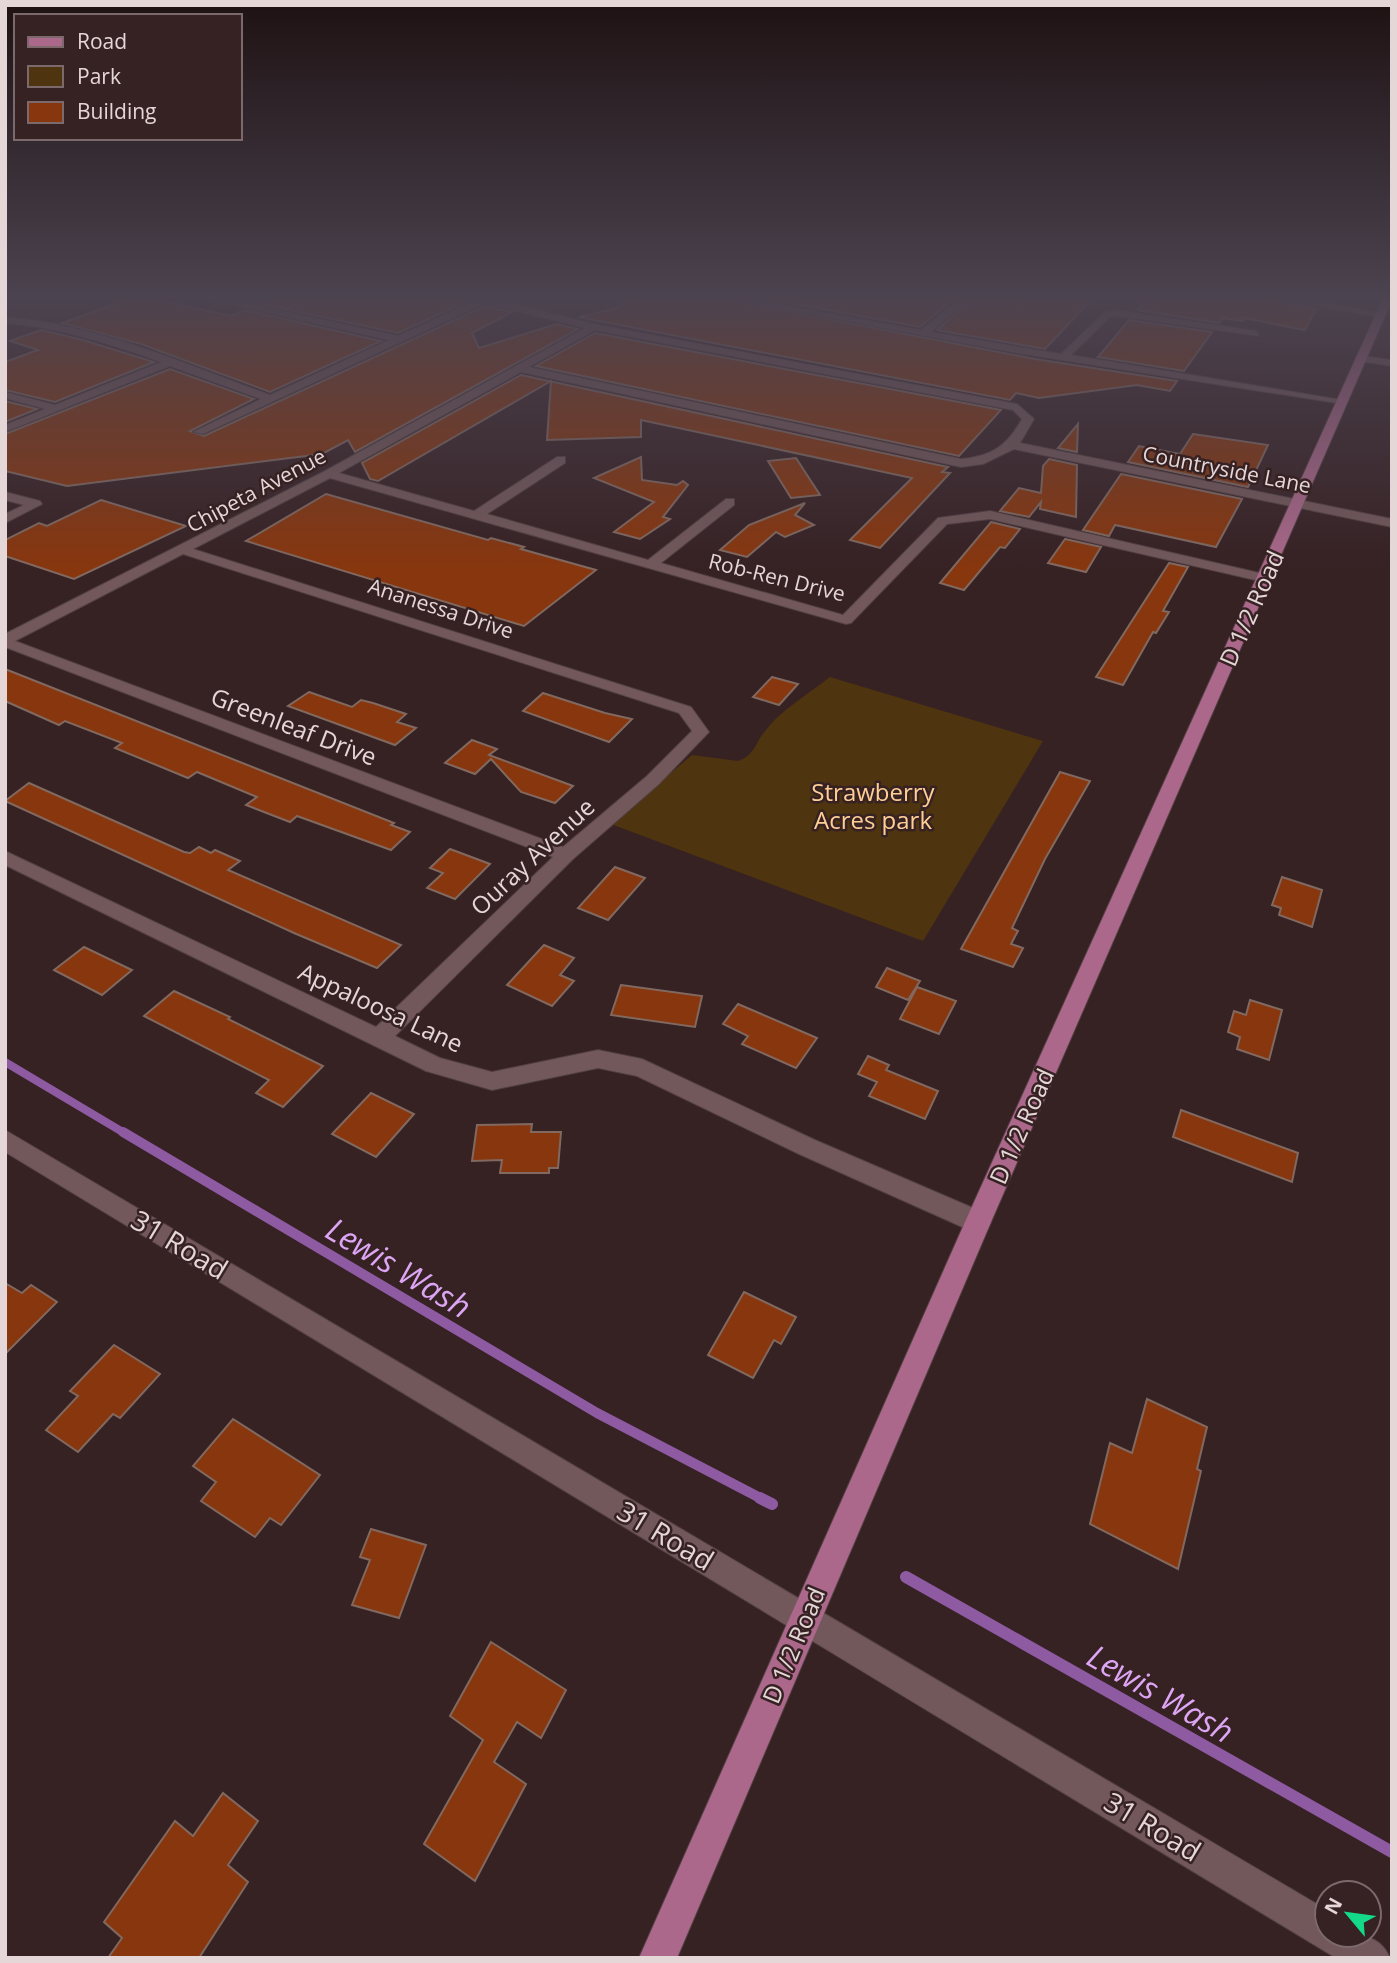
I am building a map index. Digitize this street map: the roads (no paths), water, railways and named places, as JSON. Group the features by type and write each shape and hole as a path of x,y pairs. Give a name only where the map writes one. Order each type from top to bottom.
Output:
{"main road":[{"name":"D 1/2 Road","path":"658,1958 978,1222 1349,388"}],"street":[{"path":"5,429 106,388"},
{"path":"238,388 270,399"},
{"path":"199,432 295,388"},
{"name":"Chipeta Avenue","path":"5,641 330,474 484,388"},
{"path":"610,388 961,463 979,461 1013,445 1028,419 1017,407 914,388"},
{"path":"1258,388 1343,401"},
{"path":"5,395 54,408"},
{"name":"Countryside Lane","path":"1013,445 1392,523"},
{"path":"477,515 561,460"},
{"name":"Rob-Ren Drive","path":"330,474 846,620 943,521 990,515 1265,578"},
{"path":"5,496 36,504 5,519"},
{"path":"650,565 730,502"},
{"name":"Ananessa Drive","path":"183,550 685,710"},
{"name":"Greenleaf Drive","path":"5,641 566,855"},
{"name":"Ouray Avenue","path":"380,1037 566,855 653,780 701,732 685,710"},
{"name":"Appaloosa Lane","path":"5,857 434,1065 492,1082 598,1059 642,1068 807,1147 978,1222"},
{"name":"31 Road","path":"5,1140 1313,1923"}],"waterway":[{"name":"Lewis Wash","path":"5,1062 126,1134"},
{"name":"Lewis Wash","path":"123,1132 597,1413 764,1500"},
{"name":"Lewis Wash","path":"760,1498 764,1500"},
{"name":"Lewis Wash","path":"764,1500 772,1504"},
{"name":"Lewis Wash","path":"906,1577 1392,1852"}],"park label":[{"name":"Strawberry Acres park","path":"873,805"}]}
